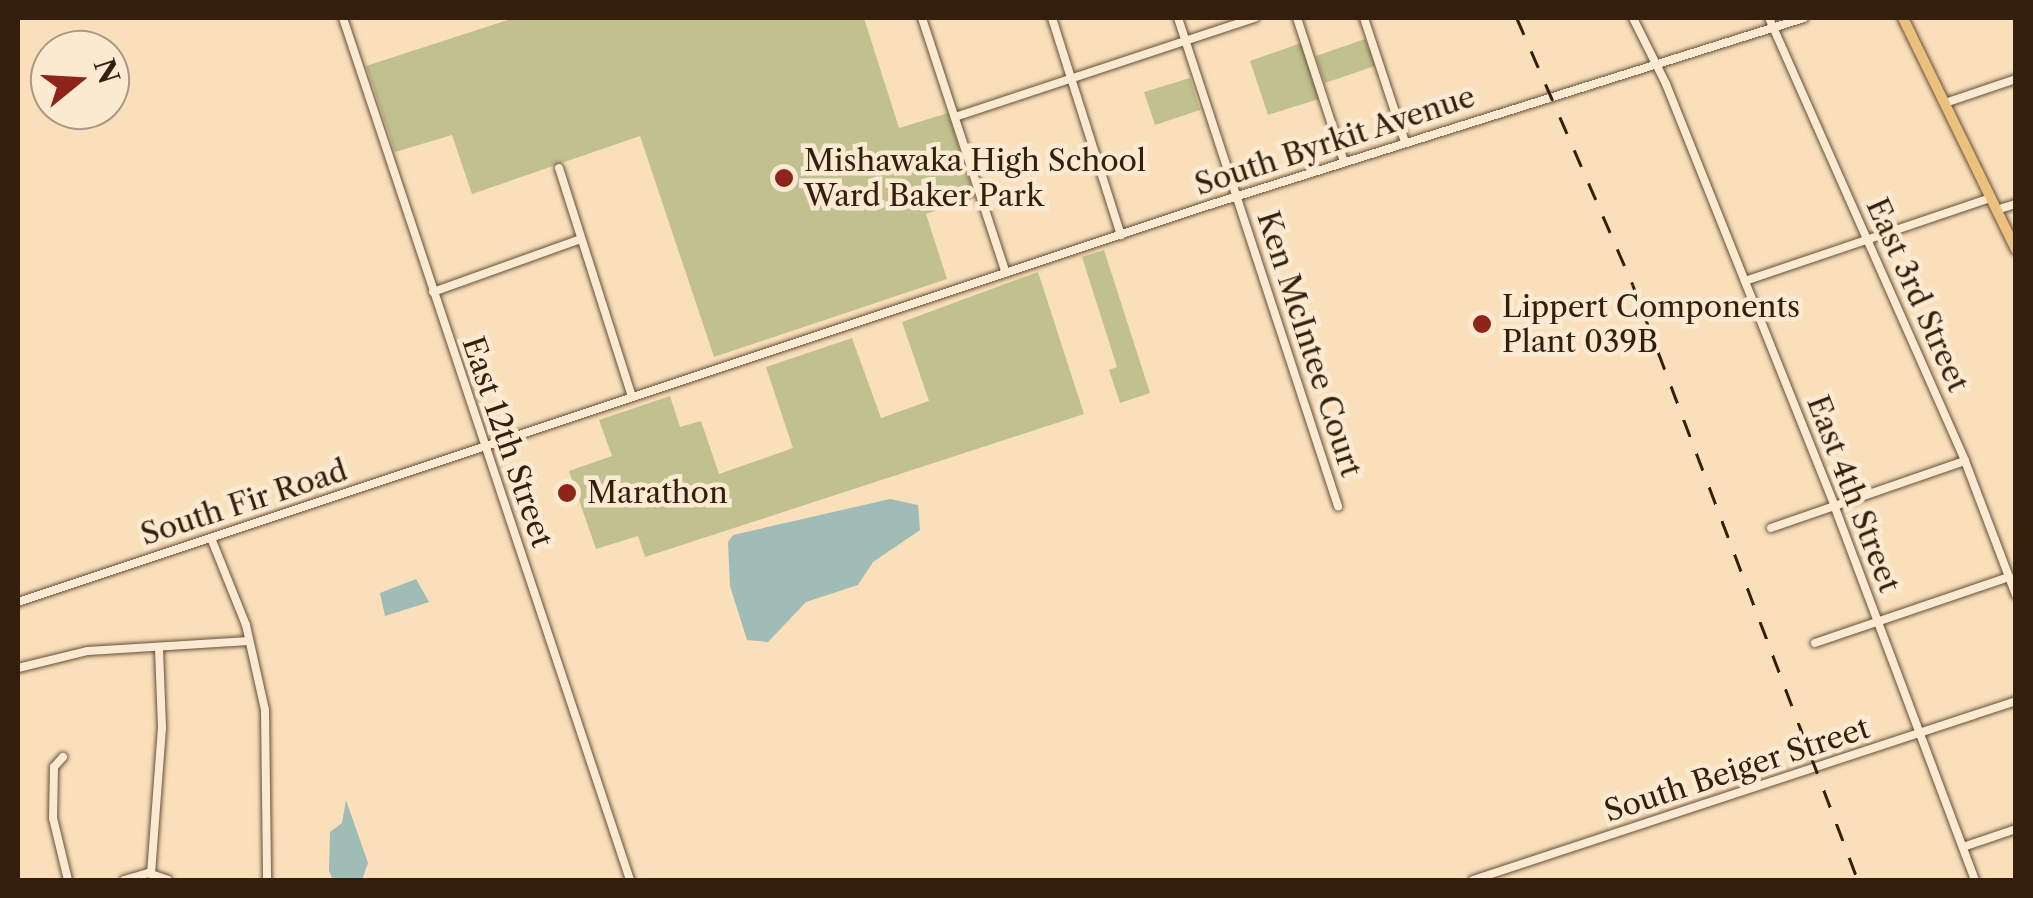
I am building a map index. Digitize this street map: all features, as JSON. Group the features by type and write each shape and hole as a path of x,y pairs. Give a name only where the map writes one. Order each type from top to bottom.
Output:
{"main road":[{"path":"1903,18 2016,250"}],"street":[{"name":"East 12th Street","path":"343,18 630,880"},
{"path":"922,18 1006,273"},
{"path":"1052,18 1121,235"},
{"name":"Ken McIntee Court","path":"1178,18 1338,506"},
{"path":"955,117 1255,18"},
{"path":"1297,18 1344,162"},
{"path":"1364,18 1405,142"},
{"name":"East 4th Street","path":"1633,18 1657,67 1834,505 1975,880"},
{"name":"East 3rd Street","path":"1769,18 1965,461 2016,595"},
{"name":"South Byrkit Avenue","path":"484,446 1405,142 1657,67 1804,18"},
{"path":"1945,103 2016,79"},
{"path":"559,168 632,398"},
{"path":"1745,281 1990,198"},
{"path":"1996,210 2016,204"},
{"path":"433,292 581,240"},
{"name":"South Fir Road","path":"18,602 484,446"},
{"path":"1770,528 1965,461"},
{"path":"211,538 249,641 268,734 267,880"},
{"path":"1815,643 2008,577"},
{"path":"18,668 88,651 249,641"},
{"path":"152,874 162,727 160,649"},
{"name":"South Beiger Street","path":"1473,880 2016,701"},
{"path":"63,757 54,766 53,818 68,880"},
{"path":"1963,847 2016,829"},
{"path":"124,880 152,874 168,880"}],"green space":[{"name":"Mishawaka High School Ward Baker Park","path":"514,18 864,18 899,128 948,113 975,198 926,214 947,279 714,357 640,136 472,194 452,135 395,152 366,66"},
{"path":"1365,39 1375,66 1325,83 1316,56"},
{"path":"1301,43 1319,99 1268,115 1250,61"},
{"path":"1190,78 1200,110 1155,125 1144,92"},
{"path":"1104,250 1150,393 1120,403 1109,370 1117,367 1082,257"},
{"path":"1038,272 1084,414 645,557 638,536 596,549 569,471 612,456 599,420 670,396 680,427 701,421 719,474 793,448 766,367 852,338 881,418 929,401 902,322"}],"water":[{"path":"890,499 918,505 920,530 873,562 858,585 806,602 768,642 747,640 730,586 728,542 733,535"},
{"path":"416,579 429,602 385,616 380,593"},
{"path":"346,800 368,863 362,880 333,880 329,871 330,832 342,823"}],"railway":[{"path":"1517,18 1633,285 1858,880"}],"place":[{"name":"Mishawaka High School Ward Baker Park","path":"784,178"},
{"name":"Lippert Components Plant 039B","path":"1482,324"},
{"name":"Marathon","path":"567,493"}]}
